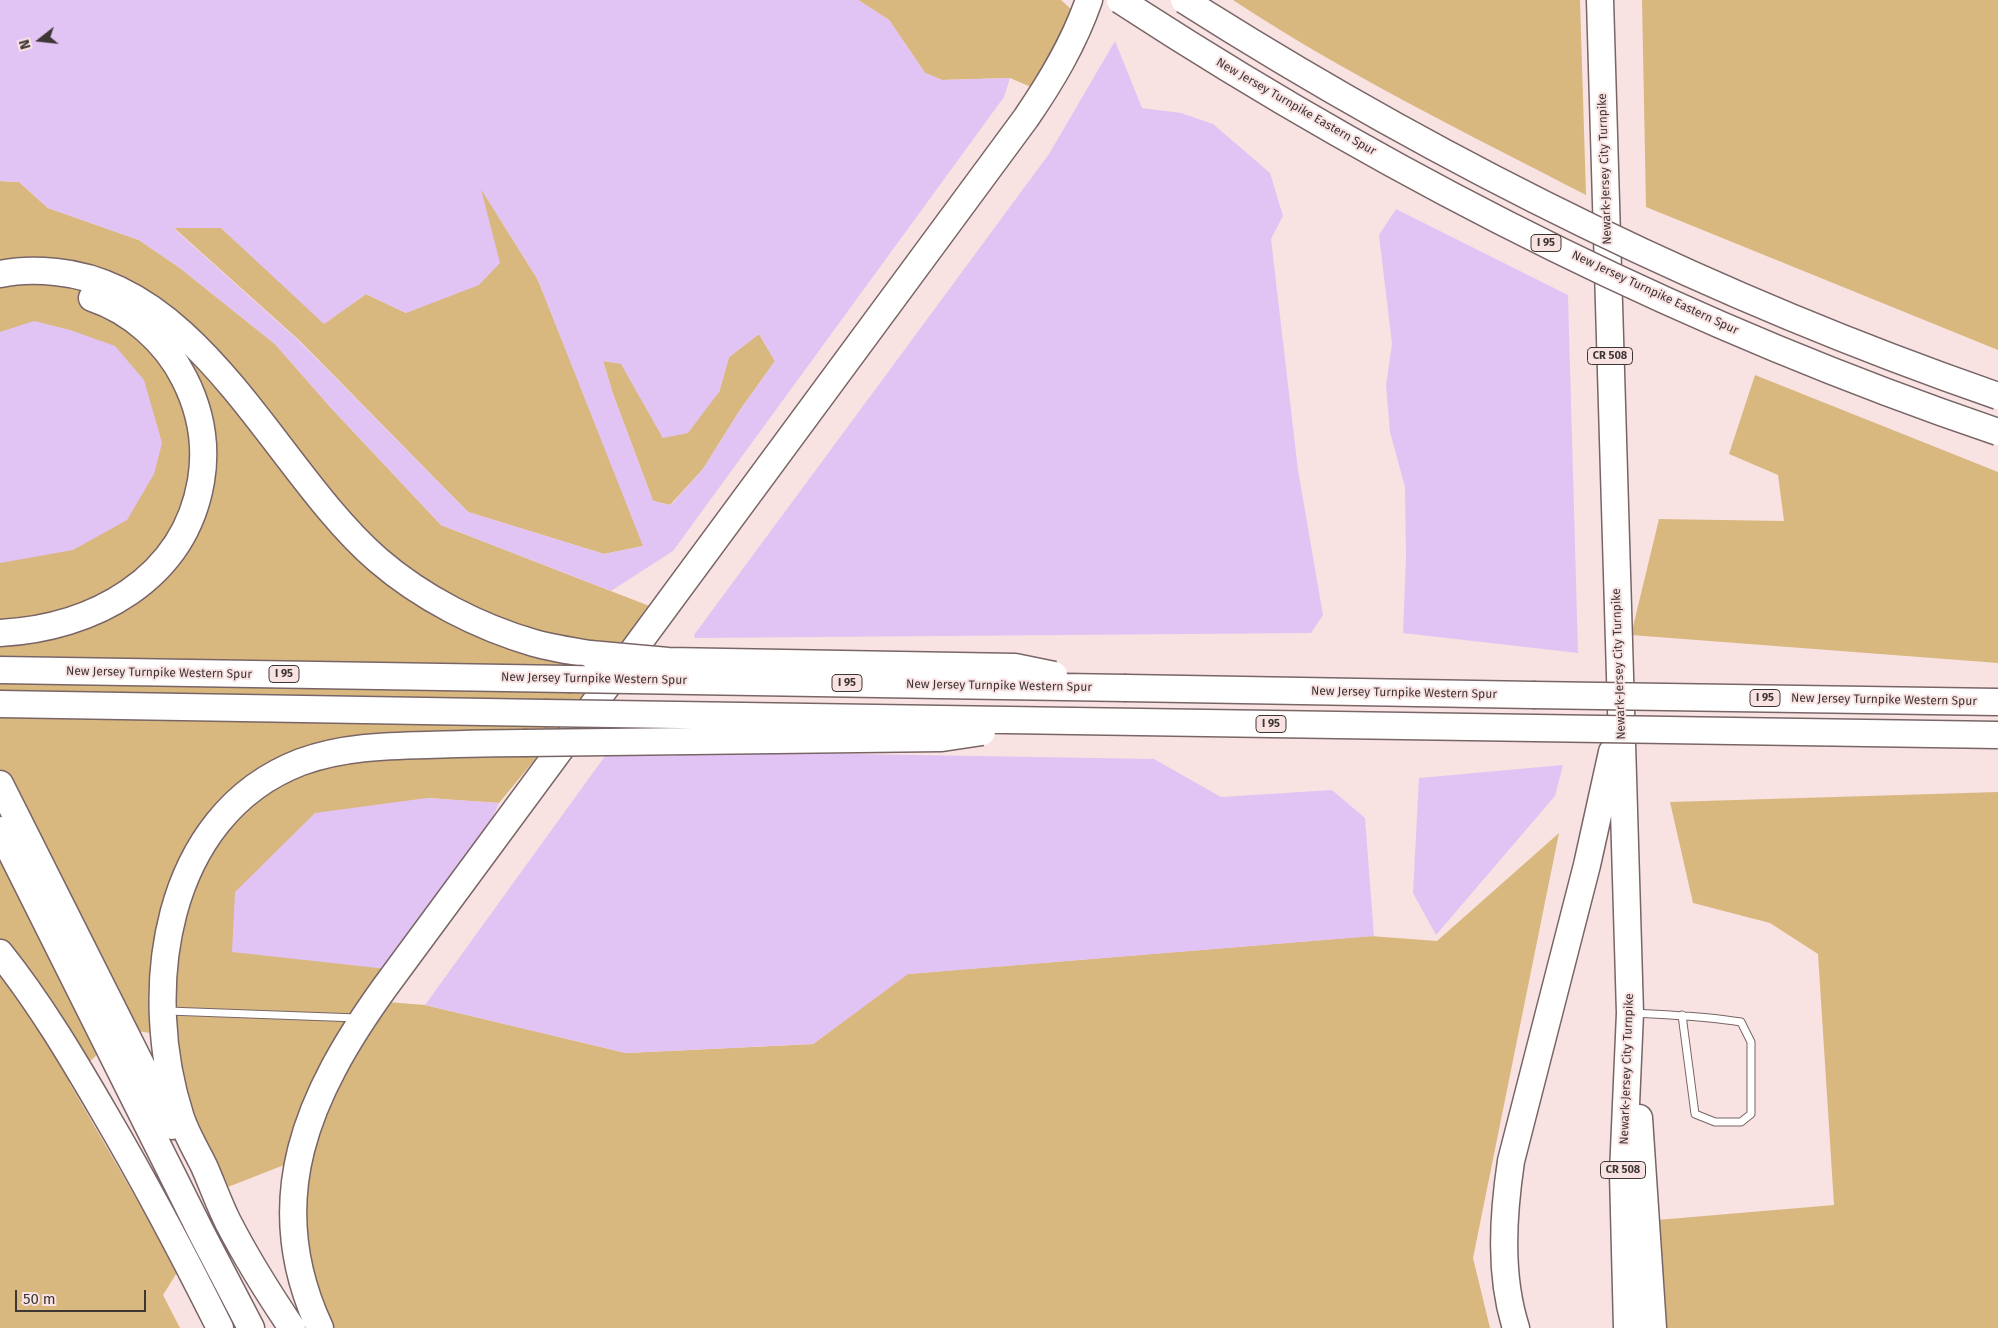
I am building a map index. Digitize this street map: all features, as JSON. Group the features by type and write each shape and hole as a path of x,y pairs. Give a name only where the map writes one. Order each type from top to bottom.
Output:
{"highway":[{"path":"320,1328 302,1282 295,1249 292,1213 295,1178 303,1143 322,1090 340,1054 363,1018 1026,118 1065,56 1089,0"},
{"name":"New Jersey Turnpike Eastern Spur","path":"1120,0 1235,72 1328,127 1515,228 1626,282 1760,341 1888,392 1998,432"},
{"path":"1184,0 1360,106 1471,167 1583,224 1772,309 1882,353 1998,396"},
{"name":"Newark-Jersey City Turnpike","path":"1600,0 1630,1013 1623,1173 1627,1328"},
{"path":"0,274 33,271 73,274 101,282 139,301 178,329 214,366 323,504 350,534 390,570 446,605 493,628 536,644 590,654 668,661 1015,667 1126,688"},
{"path":"0,292 42,288 70,292 108,304 132,319 160,344 182,374 199,416 204,447 199,492 189,522 172,551 152,574 116,601 88,614 56,624 0,633"},
{"name":"New Jersey Turnpike Western Spur","path":"0,670 1998,702"},
{"name":"I 95","path":"4,704 1998,735"},
{"path":"1516,1328 1508,1292 1504,1241 1505,1208 1511,1161 1587,865 1620,712"},
{"path":"228,1222 187,1133 178,1108 168,1062 164,1011 168,943 174,910 183,880 206,836 225,813 248,792 273,776 299,763 341,751 390,746 942,738 1066,721"},
{"path":"0,784 194,1171 228,1222 260,1278 292,1328"},
{"path":"0,830 251,1328"},
{"path":"0,953 40,1008 86,1080 162,1215 220,1328"},
{"name":"CR 508","path":"1630,1013 1644,1169 1645,1221 1653,1328"},
{"path":"1645,1221 1664,1328"}],"lane":[{"path":"164,1011 363,1018"},
{"path":"1630,1013 1710,1016 1741,1022 1751,1042 1751,1114 1741,1122 1715,1122 1695,1114 1682,1015"}],"shaded area":[{"path":"0,0 858,0 889,20 925,73 942,80 1010,78 1004,97 673,551 611,591 441,525 332,409 275,344 180,268 139,240 48,208 19,182 0,181","holes":["481,189 538,280 643,546 604,554 468,512 299,341 173,228 221,228 324,324 366,294 406,313 479,285 500,263","759,334 775,361 740,410 703,469 671,505 653,501 613,394 603,361 621,364 663,438 688,433 719,392 729,357"]},
{"path":"858,0 1061,0 1072,10 1052,57 1031,87 1010,78 942,80 925,73 889,20"},
{"path":"1233,0 1580,0 1586,195 1362,78"},
{"path":"1642,0 1998,0 1998,350 1646,207"},
{"path":"1115,41 1142,108 1181,113 1213,124 1270,173 1283,216 1271,239 1298,470 1323,615 1311,633 695,638 694,635 1049,154"},
{"path":"0,181 19,182 48,208 139,240 180,268 275,344 332,409 441,525 652,607 499,803 427,798 387,969 375,1001 425,1005 626,1053 813,1044 907,974 1370,936 1437,941 1559,833 1473,1258 1490,1328 320,1328 313,1313 297,1160 215,1192 164,1035 123,1029 69,1082 178,1271 163,1295 180,1328 0,1328"},
{"path":"480,187 538,280 644,546 604,554 468,512 300,341 173,227 221,228 325,323 366,294 406,313"},
{"path":"1396,209 1568,295 1578,653 1403,633 1406,558 1405,487 1390,432 1386,385 1392,344 1379,235"},
{"path":"34,321 70,330 115,346 144,380 162,443 154,474 127,520 73,550 0,563 0,332"},
{"path":"759,334 775,361 740,410 703,469 670,505 653,501 613,394 603,361 621,363 663,438 719,392 729,357"},
{"path":"1755,375 1998,472 1998,663 1631,635 1659,519 1784,521 1778,475 1729,454"},
{"path":"678,751 1154,759 1221,797 1332,790 1365,818 1374,936 908,974 813,1044 626,1053 425,1005 605,756 677,756"},
{"path":"1563,765 1555,796 1436,935 1413,893 1419,778"},
{"path":"1998,792 1998,1328 1665,1328 1645,1221 1834,1205 1818,954 1770,923 1693,903 1670,802"},
{"path":"427,798 499,803 491,821 387,969 232,952 235,892 315,813"}]}
